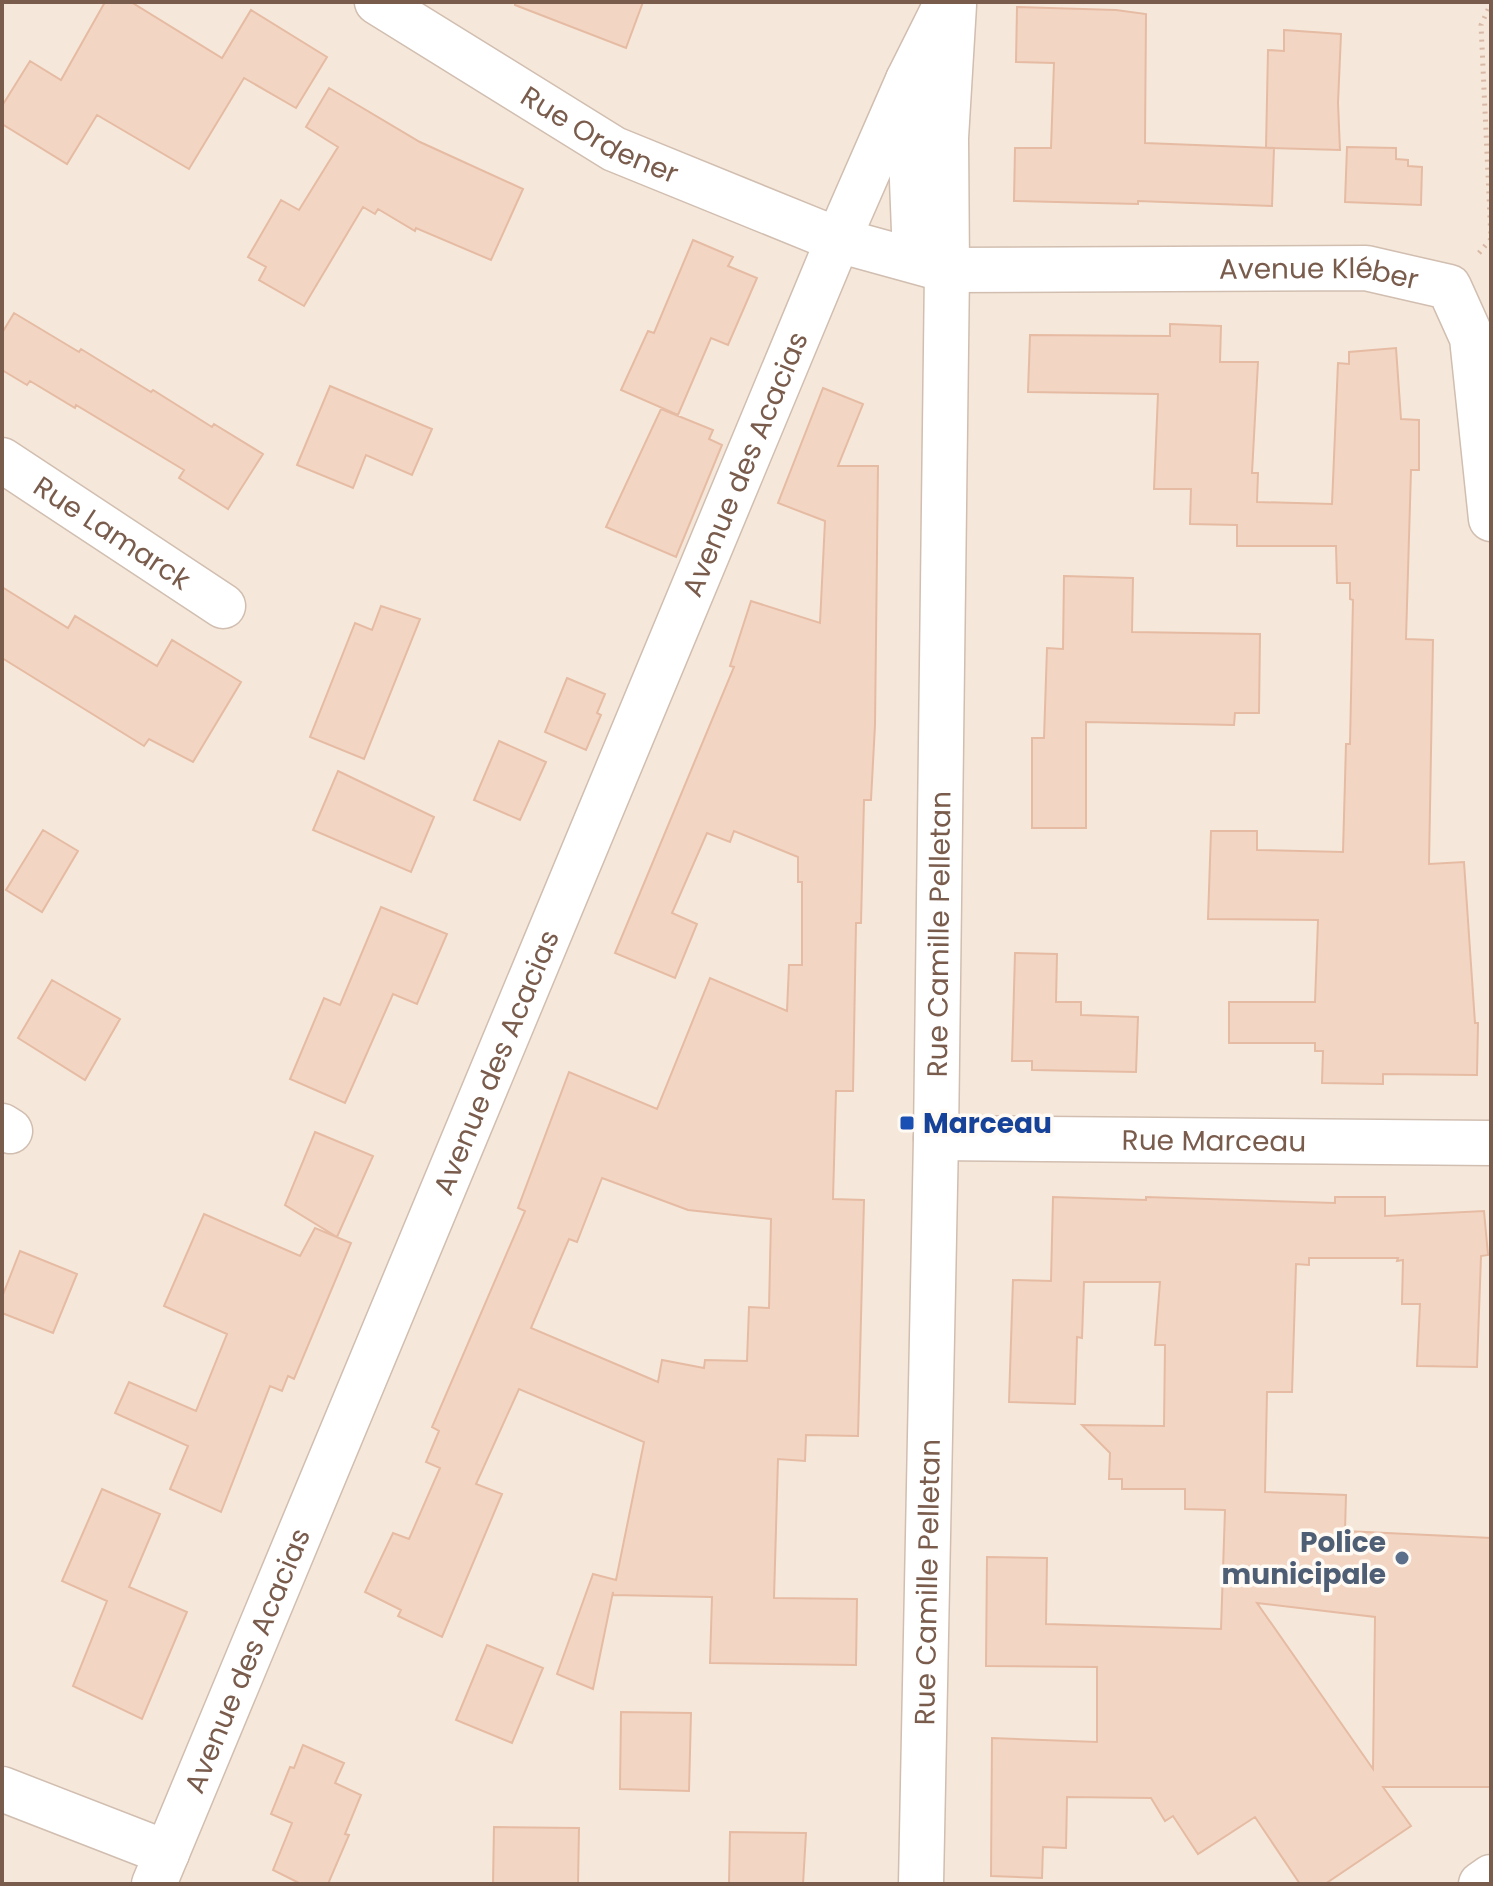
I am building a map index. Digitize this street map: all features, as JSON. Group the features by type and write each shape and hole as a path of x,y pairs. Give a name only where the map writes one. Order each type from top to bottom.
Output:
{"street":[{"name":"Rue Ordener","path":"377,2 614,149 838,240 947,270"},
{"path":"838,240 908,80 947,2"},
{"name":"Rue Camille Pelletan","path":"921,1884 936,1138 946,138 954,2"},
{"path":"908,80 914,231 947,270"},
{"name":"Avenue des Acacias","path":"160,1868 838,240"},
{"name":"Avenue Kléber","path":"947,270 1366,268 1449,287 1472,338 1491,519"},
{"name":"Rue Lamarck","path":"2,460 223,606"},
{"name":"Rue Marceau","path":"936,1138 1491,1143"},
{"path":"2,1789 160,1868"},
{"path":"1481,1884 1491,1877"}],"path":[{"path":"1449,287 1491,239 1481,25 1491,3"}],"shaded area":[{"path":"2,2 1491,2 1491,1884 2,1884"}],"building":[{"path":"105,2 131,2 222,58 251,10 327,57 296,108 244,78 189,169 97,115 67,164 2,124 2,106 30,61 61,80"},
{"path":"515,2 643,2 626,48 515,5"},
{"path":"1017,7 1146,14 1145,143 1274,148 1272,206 1138,201 1138,204 1014,201 1015,148 1051,148 1054,63 1016,62"},
{"path":"1284,30 1341,34 1338,103 1340,150 1266,148 1268,50 1284,51"},
{"path":"329,88 420,142 523,189 491,260 416,228 415,231 378,209 375,214 363,207 304,306 259,280 266,267 248,257 281,200 299,210 338,147 306,127"},
{"path":"1347,147 1396,148 1396,159 1408,160 1408,166 1422,167 1421,205 1345,202"},
{"path":"693,240 733,257 728,266 757,278 728,345 711,338 678,415 621,390 648,331 654,333"},
{"path":"14,313 263,454 228,509 179,478 184,470 76,405 75,408 30,381 27,385 2,370 2,333"},
{"path":"1170,324 1221,326 1220,362 1258,362 1252,473 1258,473 1257,502 1332,504 1338,363 1349,364 1349,352 1396,348 1401,419 1419,420 1419,470 1411,470 1406,639 1433,640 1429,864 1464,862 1475,1023 1478,1023 1477,1075 1383,1074 1383,1084 1322,1083 1323,1051 1315,1051 1315,1043 1229,1043 1229,1002 1315,1002 1318,920 1208,919 1211,831 1257,831 1257,850 1343,852 1346,744 1350,744 1353,600 1350,599 1350,583 1337,583 1336,546 1237,546 1237,525 1190,524 1191,489 1154,489 1158,394 1028,392 1030,335 1170,336"},
{"path":"330,386 432,429 412,475 366,455 353,488 297,465"},
{"path":"823,388 863,404 838,466 878,466 875,725 871,800 864,800 861,923 856,923 853,1091 836,1091 833,1199 864,1200 858,1436 806,1435 805,1461 778,1459 774,1598 857,1599 856,1665 710,1663 712,1597 613,1595 613,1592 593,1689 557,1674 593,1574 616,1580 644,1442 519,1389 476,1484 502,1494 442,1637 398,1616 401,1610 365,1592 393,1533 409,1539 440,1468 426,1462 439,1431 432,1427 525,1211 518,1208 569,1072 657,1109 710,978 787,1011 789,965 802,965 802,882 798,882 798,857 734,831 730,842 707,833 672,913 697,924 675,978 615,953 734,667 730,666 751,601 820,623 825,521 778,503","holes":["602,1178 688,1210 771,1219 769,1308 749,1307 747,1361 705,1360 704,1368 662,1360 658,1382 531,1328 569,1239 577,1242"]},
{"path":"661,409 713,430 709,439 722,445 676,557 606,527"},
{"path":"1064,576 1133,578 1132,632 1260,634 1259,713 1235,713 1234,725 1086,722 1086,828 1032,828 1032,738 1044,738 1047,648 1063,649"},
{"path":"2,587 68,628 75,616 157,666 172,640 241,682 193,762 149,739 144,746 2,658"},
{"path":"381,606 420,619 364,759 310,737 355,623 372,630"},
{"path":"567,678 605,694 597,713 601,715 586,750 545,732"},
{"path":"499,741 546,762 520,820 474,800"},
{"path":"338,771 434,817 411,872 313,830"},
{"path":"43,830 78,851 42,912 6,890"},
{"path":"381,907 447,934 417,1004 393,994 345,1103 290,1079 324,998 340,1005"},
{"path":"1015,953 1057,954 1056,1002 1081,1002 1081,1015 1138,1017 1136,1072 1032,1070 1032,1061 1012,1061"},
{"path":"52,980 120,1019 85,1080 18,1038"},
{"path":"315,1132 373,1156 337,1237 285,1205"},
{"path":"1053,1197 1335,1203 1335,1197 1385,1197 1385,1216 1484,1211 1488,1255 1481,1256 1477,1367 1417,1366 1420,1304 1402,1304 1403,1260 1309,1258 1309,1265 1296,1264 1292,1392 1267,1392 1265,1492 1346,1495 1345,1531 1491,1538 1491,1787 1383,1787 1411,1826 1325,1884 1300,1884 1255,1817 1198,1854 1173,1816 1165,1821 1151,1798 1067,1797 1066,1848 1043,1847 1042,1878 991,1876 992,1738 1097,1742 1097,1667 986,1666 987,1557 1047,1558 1046,1624 1221,1629 1225,1510 1185,1509 1185,1489 1122,1489 1122,1479 1109,1479 1110,1453 1082,1425 1164,1426 1165,1345 1155,1345 1160,1282 1084,1282 1082,1338 1077,1337 1075,1404 1009,1402 1013,1280 1051,1281","holes":["1257,1603 1375,1617 1373,1769"]},
{"path":"204,1214 300,1256 315,1228 351,1243 294,1379 288,1376 282,1391 270,1386 221,1512 170,1489 188,1446 115,1413 129,1382 196,1411 227,1334 164,1306"},
{"path":"20,1251 77,1274 53,1333 2,1313 2,1297"},
{"path":"102,1489 160,1514 129,1587 187,1612 142,1719 73,1686 107,1601 62,1581"},
{"path":"487,1645 543,1668 512,1743 456,1720"},
{"path":"621,1712 691,1713 689,1791 620,1789"},
{"path":"303,1745 344,1763 335,1783 361,1795 345,1834 349,1835 328,1884 301,1884 273,1870 292,1823 271,1814 290,1767 294,1768"},
{"path":"494,1827 579,1828 578,1884 493,1884"},
{"path":"730,1832 806,1833 803,1884 729,1884"}],"place":[{"name":"Marceau","path":"907,1123"},
{"name":"Police municipale","path":"1402,1558"}]}
